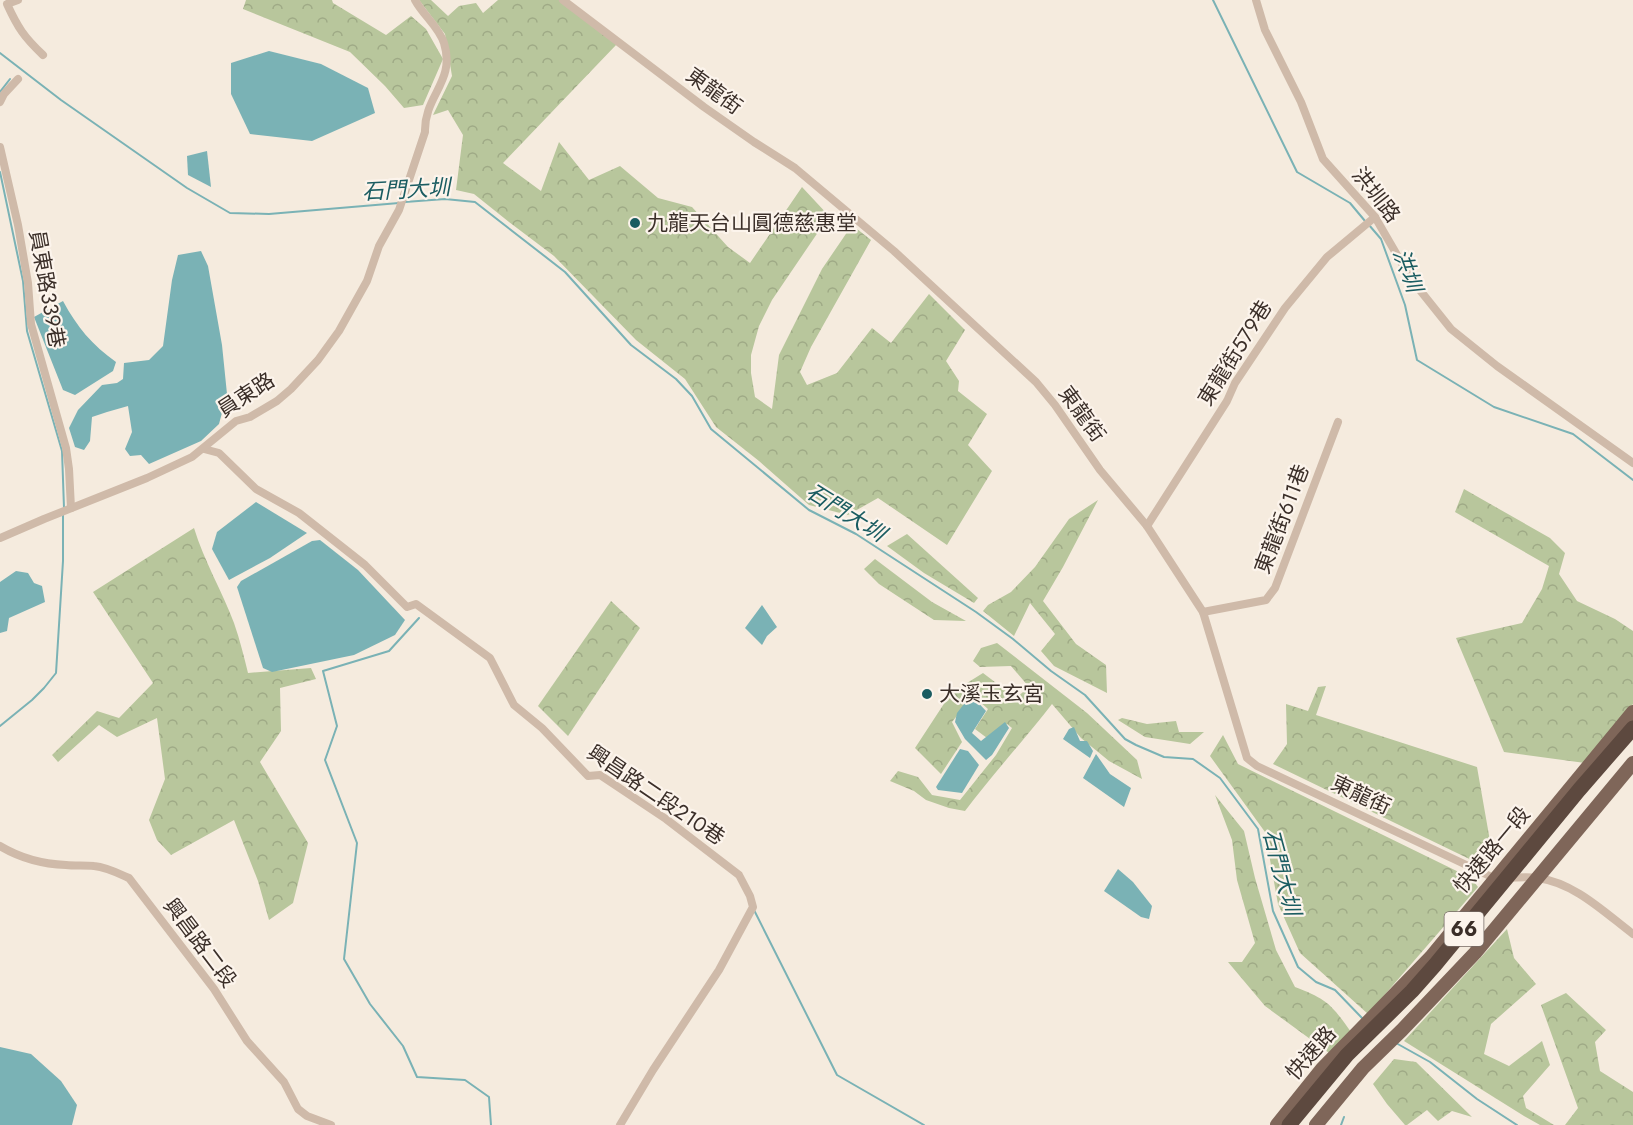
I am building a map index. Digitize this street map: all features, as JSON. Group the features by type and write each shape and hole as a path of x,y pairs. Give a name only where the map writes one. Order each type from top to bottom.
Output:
{"highway":[{"name":"66","path":"1289,1125 1347,1055 1435,965 1633,728"},
{"name":"66","path":"1302,1125 1354,1061 1419,998 1443,971 1586,795 1633,741"}],"main road":[{"name":"快速路一段","path":"1379,1011 1431,957 1633,712"},
{"name":"66","path":"1316,1125 1363,1068 1475,953 1633,763"},
{"name":"快速路","path":"1277,1125 1322,1070 1379,1011"}],"street":[{"path":"18,0 6,4 17,26 43,55"},
{"name":"員東路","path":"0,538 147,478 192,457 236,421 250,417 278,401 318,360 357,302 379,246 403,201 424,132 425,119 443,82 447,68 448,58 443,40 415,0"},
{"name":"東龍街","path":"563,0 704,107 795,168 894,251 1036,382 1055,405 1100,470 1147,526 1203,612 1247,758 1257,766 1496,879"},
{"name":"洪圳路","path":"1256,0 1265,30 1301,102 1323,159 1375,217 1411,279 1451,329 1497,366 1633,463"},
{"path":"0,102 18,79"},
{"name":"員東路339巷","path":"0,147 28,283 31,324 66,448 71,508"},
{"name":"東龍街579巷","path":"1147,526 1227,401 1235,383 1285,308 1327,257 1375,217"},
{"name":"東龍街611巷","path":"1203,612 1266,600 1275,588 1338,422"},
{"name":"興昌路二段210巷","path":"204,449 219,453 256,489 299,513 365,565 407,608 416,604 490,658 514,705 542,728 588,776 600,775 666,819 739,875 750,896 752,909 720,970 653,1070 620,1125"},
{"name":"興昌路二段","path":"0,846 12,854 38,862 96,866 129,878 214,989 248,1041 284,1082 298,1109 307,1116 331,1125"},
{"path":"1496,879 1538,878 1560,884 1594,904 1633,934"}],"green space":[{"path":"246,0 332,0 333,3 386,35 411,16 426,29 443,59 423,105 404,108 350,52 243,9"},
{"path":"419,0 431,0 448,16 459,6 476,3 483,13 498,0 561,0 617,44 503,163 541,191 559,142 589,180 620,166 658,198 692,207 728,247 750,263 802,187 829,216 772,300 759,326 751,355 751,373 755,397 772,409 779,355 822,269 852,225 871,240 811,347 800,372 807,385 837,373 872,328 891,343 929,294 965,330 946,361 959,381 958,391 987,414 968,445 992,471 947,545 878,498 848,515 809,505 716,427 685,379 636,340 554,256 474,194 456,190 463,135 448,110 433,115 452,76 445,34"},
{"path":"1464,489 1550,538 1565,553 1559,574 1577,601 1615,619 1633,631 1633,704 1585,763 1504,752 1456,638 1522,623 1542,589 1549,566 1455,512"},
{"path":"1098,500 1043,601 1076,644 1106,665 1107,693 1054,666 1041,651 1055,634 1030,603 1014,636 983,611 988,605 1011,592 1035,567 1069,519"},
{"path":"194,528 234,623 248,673 311,668 316,679 280,688 281,731 260,762 308,843 293,903 269,920 258,881 234,820 171,855 157,840 149,820 165,779 157,718 117,737 99,725 58,762 52,755 97,711 119,718 153,683 93,592"},
{"path":"907,534 978,598 974,603 924,573 887,546"},
{"path":"875,559 932,602 966,621 934,620 879,584 864,569"},
{"path":"611,601 640,628 568,736 538,706"},
{"path":"997,643 1087,713 1137,760 1142,779 1109,761 1081,738 1052,704 965,811 926,800 914,791 890,781 898,771 918,777 932,795 960,800 996,755 1012,728 1007,724 987,738 975,729 988,709 973,696 952,722 962,742 941,774 915,748 951,693 983,673 1016,698 1029,687 1011,666 980,667 973,661 981,648"},
{"path":"1326,686 1316,715 1477,767 1493,858 1488,868 1273,764 1287,744 1286,704 1308,711 1318,687"},
{"path":"1122,718 1147,724 1176,721 1179,732 1204,732 1190,744 1145,737 1118,720"},
{"path":"1223,735 1238,764 1471,878 1478,887 1368,1014 1300,953 1278,904 1265,832 1210,756"},
{"path":"1215,795 1244,831 1276,950 1295,987 1322,999 1339,1015 1351,1032 1332,1055 1265,1006 1228,962 1242,962 1255,943 1237,880 1232,840"},
{"path":"1507,929 1514,958 1536,984 1491,1024 1484,1054 1509,1066 1542,1041 1550,1065 1523,1096 1526,1108 1554,1125 1540,1125 1404,1041"},
{"path":"1566,993 1606,1030 1595,1042 1600,1071 1633,1092 1633,1125 1565,1125 1578,1108 1541,1005"},
{"path":"1394,1059 1416,1062 1472,1117 1452,1111 1438,1121 1427,1110 1405,1125 1373,1084"}],"water":[{"path":"269,51 321,64 368,88 375,113 312,141 250,134 231,94 231,63"},
{"path":"207,151 211,187 188,175 187,156"},
{"path":"201,251 208,266 222,345 227,394 219,424 201,441 149,464 141,455 130,456 125,449 132,432 128,406 92,417 90,441 84,450 75,447 69,428 78,410 102,385 117,383 123,379 124,363 149,360 163,346 172,280 178,255"},
{"path":"63,301 86,335 116,362 113,371 75,395 63,390 34,317"},
{"path":"256,502 307,533 270,558 229,580 212,549 217,532"},
{"path":"320,540 358,570 405,620 395,635 354,655 272,672 263,668 237,587 241,581 312,541"},
{"path":"16,571 28,573 34,583 42,586 45,602 9,618 7,631 0,633 0,582"},
{"path":"762,605 777,627 767,636 762,645 745,628"},
{"path":"971,695 986,711 972,733 981,741 1005,722 1009,728 992,755 986,760 965,739 955,722 957,713"},
{"path":"1074,727 1080,741 1087,741 1093,751 1090,758 1063,739 1069,729"},
{"path":"960,749 968,751 979,765 962,793 938,790 936,787"},
{"path":"1096,754 1110,774 1131,788 1124,807 1083,778"},
{"path":"1118,869 1133,882 1152,906 1149,919 1141,917 1104,891"},
{"path":"0,1047 31,1054 61,1081 77,1105 72,1125 0,1125"}],"waterway":[{"name":"洪圳","path":"1213,0 1297,172 1350,203 1365,221"},
{"name":"石門大圳","path":"0,53 61,100 187,188 230,213 269,214 399,203"},
{"path":"0,92 10,79"},
{"path":"0,172 23,281 27,331 62,451 64,508"},
{"name":"石門大圳","path":"405,202 445,199 475,202 565,272 631,345 676,379 692,396 711,429 809,510 856,534 976,612 1085,695 1125,739 1164,757 1193,759 1220,778 1258,829 1273,911 1298,967 1316,982 1335,990 1362,1018"},
{"name":"洪圳","path":"1369,225 1381,239 1405,305 1417,360 1494,407 1573,434 1633,480"},
{"path":"0,726 32,700 56,673 63,561 63,513"},
{"path":"419,618 389,651 323,671 337,726 325,760 357,843 344,959 370,1004 403,1046 417,1077 465,1080 489,1097 491,1125"},
{"path":"754,910 837,1075 924,1125"},
{"name":"石門大圳","path":"1396,1043 1430,1062 1477,1099 1517,1125"},
{"path":"1341,1125 1344,1117"}],"place":[{"name":"九龍天台山圓德慈惠堂","path":"635,223"},
{"name":"大溪玉玄宮","path":"927,694"}]}
